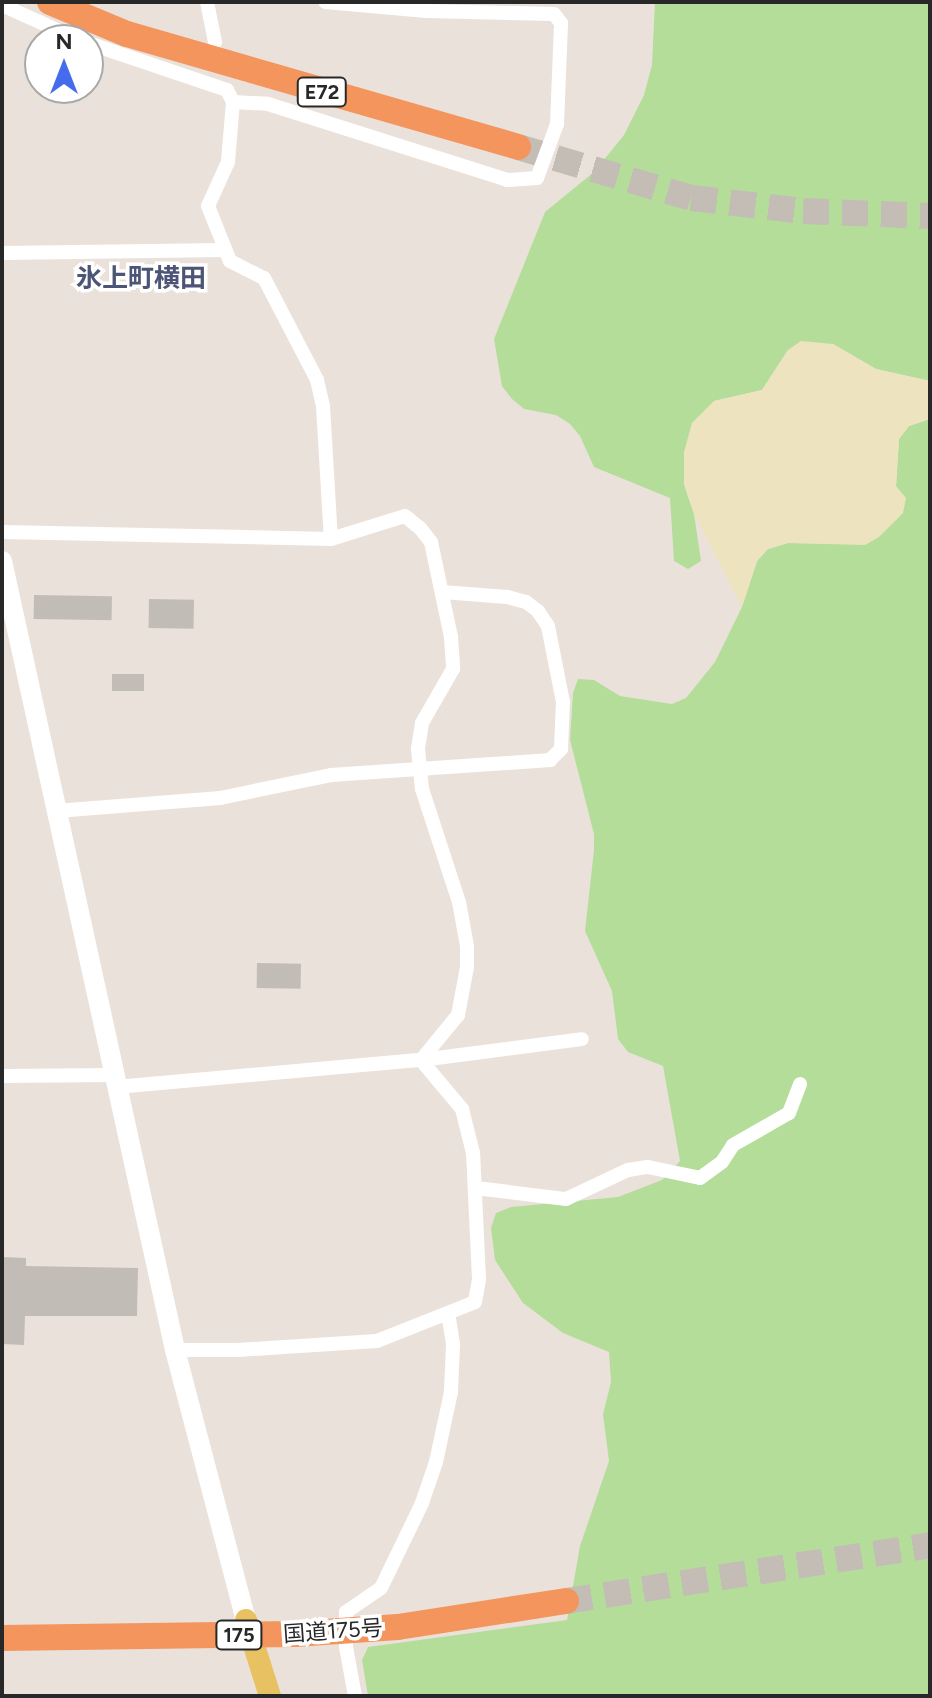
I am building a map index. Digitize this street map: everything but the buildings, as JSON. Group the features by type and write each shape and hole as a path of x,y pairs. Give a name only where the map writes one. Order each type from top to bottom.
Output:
{"highway":[{"name":"E72","path":"50,2 127,34 518,147"},
{"name":"国道175号","path":"2,1638 295,1634 398,1627 566,1601"},
{"name":"175","path":"2,1621 246,1620"},
{"name":"175","path":"2,1656 256,1652"}],"main road":[{"path":"246,1620 270,1696"}],"street":[{"path":"207,2 215,42"},
{"path":"233,102 268,104 507,180 537,178 557,124 561,23 554,14 524,10 427,11 325,2"},
{"path":"2,5 44,24"},
{"path":"104,48 227,90 233,102 228,162 208,206 230,261 264,278 317,380 323,406 331,539"},
{"path":"2,253 224,250"},
{"path":"2,532 331,539 405,516 431,542 453,669 422,723 418,749 422,789 459,902 467,946 467,967 458,1015 421,1060"},
{"path":"2,561 175,1350 246,1620"},
{"path":"56,811 220,798 331,775 550,760 561,749 564,728 563,702 548,626 538,611 526,602 507,597 442,592"},
{"path":"2,1076 114,1081 421,1060 582,1039"},
{"path":"175,1350 238,1350 377,1341 475,1302 479,1279 473,1153 462,1109 421,1060"},
{"path":"476,1188 566,1199 628,1170 648,1167 700,1178 722,1162 733,1145 789,1113 800,1084"},
{"path":"355,1696 346,1647 346,1612 381,1588 422,1503 436,1462 451,1392 453,1344 448,1313"}],"green space":[{"path":"655,2 930,2 930,381 876,369 833,344 788,350 762,390 714,401 684,484 694,514 701,561 688,569 674,561 670,498 594,467 580,436 570,424 556,415 524,409 512,399 502,386 494,339 545,212 594,172 624,135 644,95 652,65"},
{"path":"930,419 930,1696 368,1696 362,1660 368,1647 567,1620 580,1546 609,1461 603,1414 611,1382 609,1352 563,1333 523,1303 495,1260 491,1228 496,1213 511,1207 618,1197 662,1180 680,1161 663,1066 628,1052 618,1039 612,991 585,931 594,834 570,740 573,693 578,679 594,680 620,696 672,704 686,698 715,662 742,607 757,561 768,549 788,543 866,544 896,486 899,439 909,426"}],"sand":[{"path":"801,341 833,344 876,369 930,381 930,419 909,426 899,439 896,486 906,498 903,513 879,537 865,545 788,543 768,549 757,561 742,607 694,514 684,484 684,452 692,423 714,401 762,390 788,350"}],"tunnel":[{"path":"518,147 691,198 803,211 930,216"},
{"path":"566,1601 930,1545"}],"district":[{"name":"氷上町横田","path":"141,279"}]}
